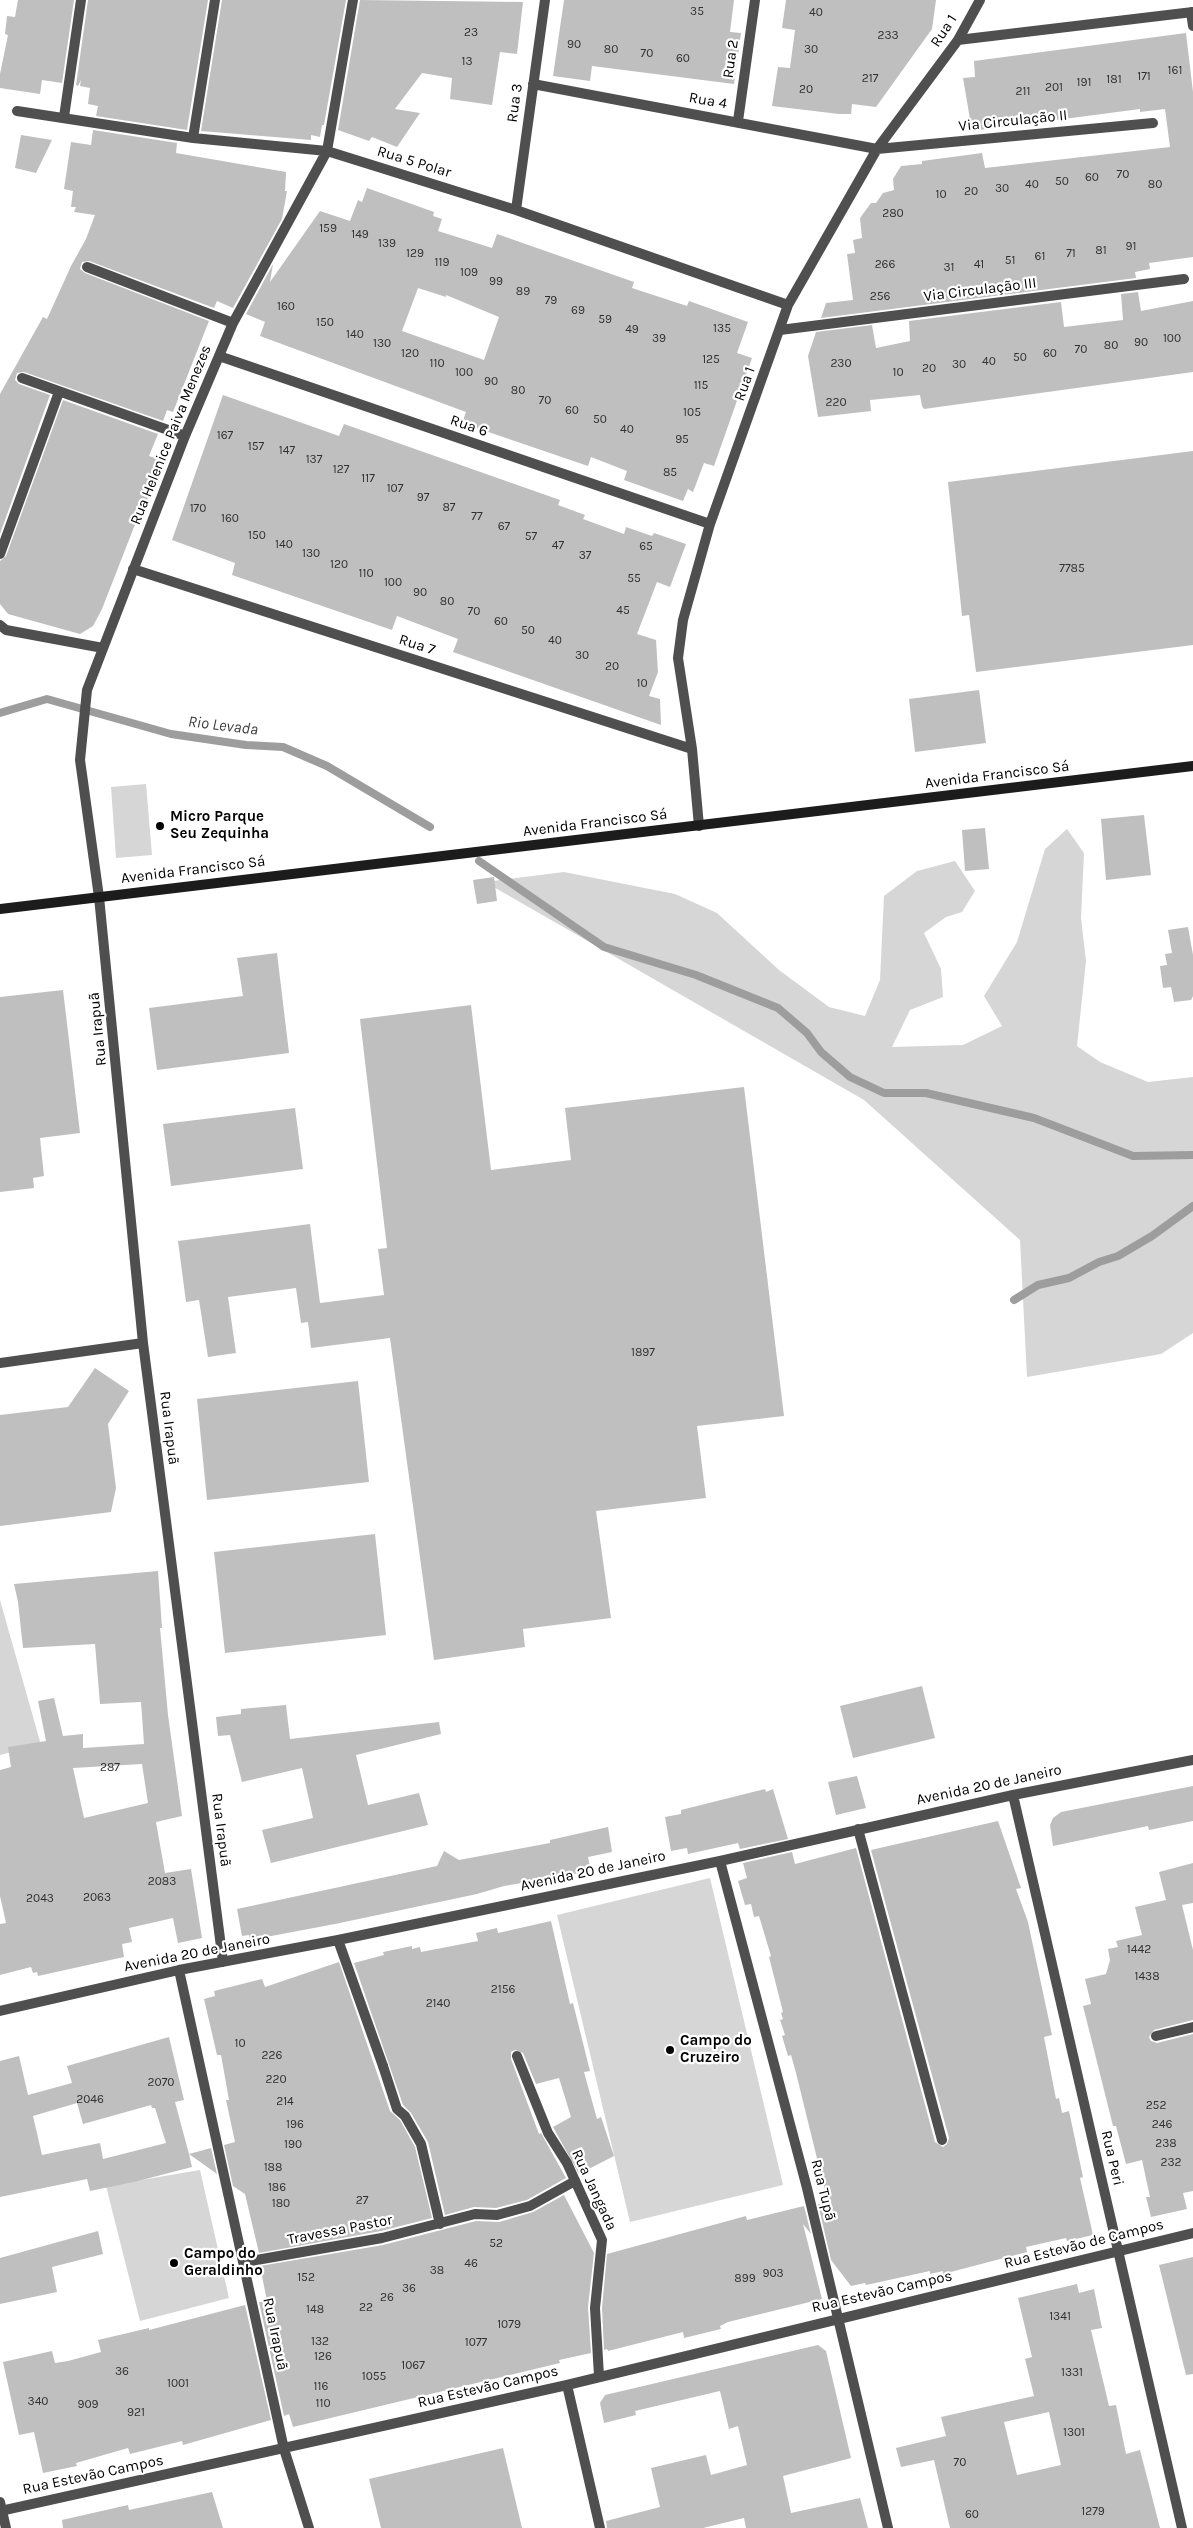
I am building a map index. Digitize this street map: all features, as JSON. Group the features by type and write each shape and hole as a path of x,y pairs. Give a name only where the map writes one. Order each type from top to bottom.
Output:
{"main road":[{"name":"Avenida Francisco Sá","path":"0,909 1193,766"}],"street":[{"path":"64,117 81,0"},
{"path":"193,138 215,0"},
{"name":"Rua Helenice Paiva Menezes","path":"99,897 80,760 87,690 185,436 233,323 327,151 353,0"},
{"name":"Rua 3","path":"516,210 544,0"},
{"name":"Rua 2","path":"738,121 754,0"},
{"name":"Rua 1","path":"699,826 692,749 678,658 680,637 710,524 788,305 877,149 958,40 980,0"},
{"path":"958,40 1192,12 1193,26"},
{"name":"Rua 4","path":"533,84 738,121 877,149"},
{"name":"Rua 5 Polar","path":"17,111 193,138 327,151 516,210 788,305"},
{"name":"Via Circulação II","path":"877,149 1153,123"},
{"path":"87,266 233,323"},
{"name":"Via Circulação III","path":"780,330 1184,279"},
{"name":"Rua 6","path":"219,356 710,524"},
{"path":"22,378 185,436"},
{"path":"0,554 59,392"},
{"name":"Rua 7","path":"134,569 692,749"},
{"path":"3,627 103,648"},
{"name":"Rua Irapuã","path":"99,897 143,1343 223,1962"},
{"path":"0,1363 143,1343"},
{"name":"Avenida 20 de Janeiro","path":"0,2011 179,1970 338,1940 720,1861 1013,1795 1193,1760"},
{"name":"Rua Peri","path":"1013,1795 1182,2528"},
{"path":"858,1829 942,2140"},
{"name":"Rua Tupã","path":"720,1861 807,2188 888,2528"},
{"path":"338,1940 397,2109 405,2116 421,2144 440,2224"},
{"name":"Rua Irapuã","path":"179,1970 245,2262 284,2448 309,2528"},
{"path":"1156,2036 1193,2027"},
{"name":"Rua Jangada","path":"517,2056 548,2133 575,2181 602,2240 595,2308 599,2376"},
{"name":"Travessa Pastor","path":"245,2262 382,2238 475,2214 497,2215 530,2206 575,2181"},
{"name":"Rua Estevão de Campos","path":"981,2284 1193,2233"},
{"name":"Rua Estevão Campos","path":"1,2508 567,2385 981,2284"},
{"path":"567,2385 600,2528"},
{"path":"1,2508 6,2528"}],"shaded area":[{"path":"146,784 152,855 116,858 111,787"},
{"path":"1067,829 1084,853 1081,918 1086,961 1077,1046 1100,1062 1148,1082 1193,1077 1193,1333 1161,1354 1027,1377 1020,1240 864,1100 485,882 564,872 675,894 717,913 779,970 829,1007 865,1016 880,980 884,896 917,871 955,861 975,891 962,912 946,917 924,933 941,969 943,997 910,1010 892,1047 963,1045 1002,1026 984,996 1017,942 1045,849"},
{"path":"0,1600 41,1745 0,1755"},
{"name":"Campo do Cruzeiro","path":"710,1878 783,2185 630,2222 557,1915"},
{"name":"Campo do Geraldinho","path":"200,2170 229,2298 140,2321 106,2186"}],"building":[{"path":"18,0 74,0 62,83 42,80 40,94 0,88 0,74 8,35 5,34 7,16 15,17"},
{"path":"88,0 208,0 187,130 96,116 98,106 88,104 90,88 80,86 81,80 78,86 76,85"},
{"path":"222,0 346,0 324,125 322,125 320,137 311,135 311,140 201,131"},
{"path":"360,0 523,2 517,54 500,52 492,105 450,99 452,78 422,73 395,109 420,113 397,147 372,137 369,141 338,130"},
{"path":"564,0 734,0 730,32 741,33 734,84 592,66 590,81 553,76"},
{"path":"786,0 936,0 932,29 876,107 852,104 851,114 839,114 772,106 778,67 790,68 795,30 782,28"},
{"path":"1186,33 1193,92 1193,257 1149,263 1150,269 1135,272 1136,278 821,318 826,303 853,300 847,254 855,253 853,240 862,238 860,218 871,203 876,203 883,193 894,190 893,179 901,166 922,164 922,161 982,153 985,168 1170,147 1165,109 1140,112 1140,109 972,131 963,78 975,77 974,61"},
{"path":"93,130 177,143 176,153 286,172 285,191 287,191 282,219 233,308 217,301 214,308 89,261 82,262 80,269 85,273 209,321 173,412 167,410 163,421 24,372 17,373 15,380 19,384 50,395 0,534 0,394 43,317 47,319 71,266 86,239 95,215 74,212 76,207 71,207 73,191 64,189 71,142 91,145"},
{"path":"21,135 52,140 36,173 15,168"},
{"path":"367,188 434,212 433,216 442,219 438,231 492,248 497,234 634,282 632,288 687,306 689,301 748,322 737,353 752,358 714,466 704,463 693,492 688,489 683,501 624,480 627,471 591,457 588,466 462,423 466,412 260,336 265,322 246,314 273,264 270,282 320,211 350,221 358,200 362,202","holes":["418,288 446,297 446,295 499,317 484,360 402,331"]},
{"path":"1138,292 1141,311 1193,301 1193,372 924,409 920,395 870,400 871,411 818,417 808,356 816,332 872,325 876,348 910,341 909,321 1061,302 1064,327 1123,320 1121,294"},
{"path":"223,395 339,436 344,424 560,500 558,505 585,515 583,519 624,534 626,527 652,536 654,533 686,544 670,587 657,582 637,634 656,640 658,672 649,696 660,699 661,725 453,652 458,639 397,616 392,630 232,575 235,563 172,540"},
{"path":"63,400 158,434 149,456 161,460 142,515 134,527 102,609 93,626 80,634 8,614 0,604 0,561 6,556"},
{"path":"1193,451 1193,645 976,672 969,615 962,616 948,482"},
{"path":"979,690 986,743 915,752 909,699"},
{"path":"1144,815 1151,875 1106,880 1101,819"},
{"path":"985,828 989,869 965,871 962,830"},
{"path":"494,877 497,901 477,904 473,880"},
{"path":"1188,927 1193,955 1193,996 1191,1000 1174,1002 1171,987 1163,988 1160,966 1167,965 1165,954 1172,953 1168,930"},
{"path":"277,953 289,1053 157,1070 149,1008 243,996 237,958"},
{"path":"63,990 80,1133 40,1138 44,1176 33,1178 34,1188 0,1192 0,997"},
{"path":"471,1005 491,1170 571,1160 565,1108 744,1087 784,1416 697,1426 706,1498 596,1511 611,1618 523,1629 525,1647 434,1660 390,1338 311,1348 308,1322 301,1323 296,1288 228,1297 236,1353 208,1357 199,1300 186,1302 178,1241 310,1224 320,1303 384,1295 378,1249 387,1248 360,1019"},
{"path":"295,1108 303,1169 171,1186 163,1124"},
{"path":"95,1368 129,1391 108,1424 116,1488 111,1512 0,1526 0,1415 68,1407"},
{"path":"358,1381 369,1482 207,1500 197,1399"},
{"path":"375,1534 386,1635 225,1653 214,1552"},
{"path":"158,1571 162,1628 160,1628 168,1715 182,1816 156,1822 165,1873 191,1869 202,1938 178,1943 173,1918 129,1928 132,1942 122,1944 124,1957 38,1976 37,1972 33,1973 31,1967 0,1975 0,1924 6,1923 0,1896 0,1770 11,1767 8,1747 46,1741 38,1701 54,1698 63,1736 83,1734 83,1748 144,1744 141,1702 100,1704 95,1644 23,1648 14,1584","holes":["142,1764 148,1803 84,1818 73,1768"]},
{"path":"922,1686 935,1738 853,1758 840,1706"},
{"path":"286,1705 290,1739 439,1722 441,1734 356,1755 368,1805 419,1793 428,1825 271,1863 262,1830 313,1818 302,1768 242,1782 230,1735 218,1736 216,1717 241,1714 241,1709"},
{"path":"857,1776 866,1808 836,1815 828,1782"},
{"path":"1193,1786 1193,1821 1149,1830 1148,1826 1053,1846 1050,1825 1053,1818 1061,1812"},
{"path":"765,1789 766,1792 773,1789 788,1839 740,1849 738,1843 688,1854 687,1848 671,1851 665,1817 681,1814 681,1810"},
{"path":"998,1821 1021,1888 1016,1889 1028,1922 1052,2035 1044,2037 1056,2099 1059,2098 1062,2113 1069,2111 1083,2177 1080,2178 1093,2235 1067,2241 1066,2238 1026,2247 1027,2252 943,2274 943,2271 930,2274 930,2271 866,2285 865,2283 851,2286 831,2260 818,2204 828,2203 796,2073 791,2055 788,2056 782,2036 785,2035 780,2020 783,2019 781,2013 783,2012 769,1957 771,1956 759,1916 754,1917 751,1904 745,1905 738,1881 747,1878 743,1863 792,1852 795,1864 856,1848 935,2142 943,2147 947,2144 949,2138 871,1850"},
{"path":"608,1827 612,1852 588,1857 591,1871 504,1886 477,1894 250,1940 249,1935 242,1936 237,1909 437,1866 444,1851 459,1860 550,1843 550,1840"},
{"path":"1193,1863 1193,1903 1182,1905 1193,1950 1193,2020 1154,2030 1149,2037 1151,2041 1157,2043 1193,2034 1193,2191 1183,2193 1187,2209 1151,2217 1146,2197 1150,2197 1142,2160 1126,2164 1116,2126 1113,2126 1083,2006 1091,2004 1085,1979 1106,1974 1110,1960 1108,1949 1118,1947 1116,1941 1142,1935 1135,1907 1166,1900 1159,1872"},
{"path":"551,1921 570,2004 573,2003 590,2071 584,2072 597,2119 601,2117 614,2156 579,2174 553,2127 571,2117 559,2078 536,2084 523,2053 515,2050 511,2052 511,2059 539,2134 541,2133 566,2178 527,2200 496,2208 474,2207 445,2215 428,2142 411,2113 403,2105 354,1963 384,1955 383,1952 412,1946 412,1949 420,1947 421,1952 478,1941 476,1933 497,1928 498,1933"},
{"path":"339,1962 390,2111 400,2120 415,2147 432,2218 381,2231 259,2253 245,2194 233,2186 224,2145 235,2142 226,2100 229,2100 221,2055 217,2055 204,1999 215,1996 214,1991 262,1979 265,1987"},
{"path":"169,2037 184,2100 175,2102 192,2167 90,2191 87,2179 0,2197 0,2061 19,2056 28,2095 72,2083 67,2066","holes":["77,2103 83,2124 151,2105 152,2108 155,2108 166,2143 103,2159 100,2143 42,2155 33,2116"]},
{"path":"211,2148 217,2174 189,2154"},
{"path":"564,2195 594,2253 588,2307 591,2353 559,2360 560,2363 293,2427 289,2414 284,2416 259,2302 267,2301 260,2266 383,2245 476,2221 499,2222 533,2212"},
{"path":"804,2206 811,2234 803,2224 822,2299 728,2322 720,2326 721,2329 684,2338 683,2332 608,2351 607,2349 604,2350 602,2308 607,2254 746,2216 747,2220"},
{"path":"98,2231 103,2254 52,2267 57,2292 0,2304 0,2258"},
{"path":"1193,2257 1193,2374 1186,2375 1159,2265"},
{"path":"1077,2284 1079,2293 1094,2289 1102,2328 1091,2330 1109,2406 1116,2405 1126,2454 1140,2450 1160,2528 950,2528 934,2460 901,2467 896,2448 946,2436 941,2417 1034,2396 1025,2359 1032,2357 1018,2298","holes":["1049,2412 1061,2465 1017,2475 1004,2422"]},
{"path":"245,2305 271,2420 183,2445 182,2441 130,2454 128,2448 76,2463 77,2466 43,2473 34,2432 19,2435 3,2362 52,2351 55,2363 68,2361 101,2352 98,2340 149,2328 149,2330"},
{"path":"818,2345 826,2351 851,2458 783,2476 791,2513 860,2498 868,2528 746,2528 744,2518 703,2528 607,2528 606,2521 660,2507 651,2468 706,2455 711,2475 747,2465 738,2426 729,2429 720,2391 635,2411 636,2415 604,2423 600,2403 605,2395"},
{"path":"503,2448 522,2528 381,2528 369,2479"},
{"path":"212,2492 223,2528 63,2528 62,2520 128,2505 129,2510"}],"waterway":[{"name":"Rio Levada","path":"0,713 47,699 171,734 246,745 283,747 327,766 430,827"},
{"path":"479,861 604,947 696,975 778,1008 807,1033 821,1052 850,1077 884,1093 926,1093 1034,1118 1133,1156 1193,1155"},
{"path":"1014,1300 1038,1285 1069,1278 1099,1262 1118,1256 1152,1236 1193,1206"}],"place":[{"name":"Micro Parque Seu Zequinha","path":"160,826"},
{"name":"Campo do Cruzeiro","path":"670,2050"},
{"name":"Campo do Geraldinho","path":"174,2263"}]}
